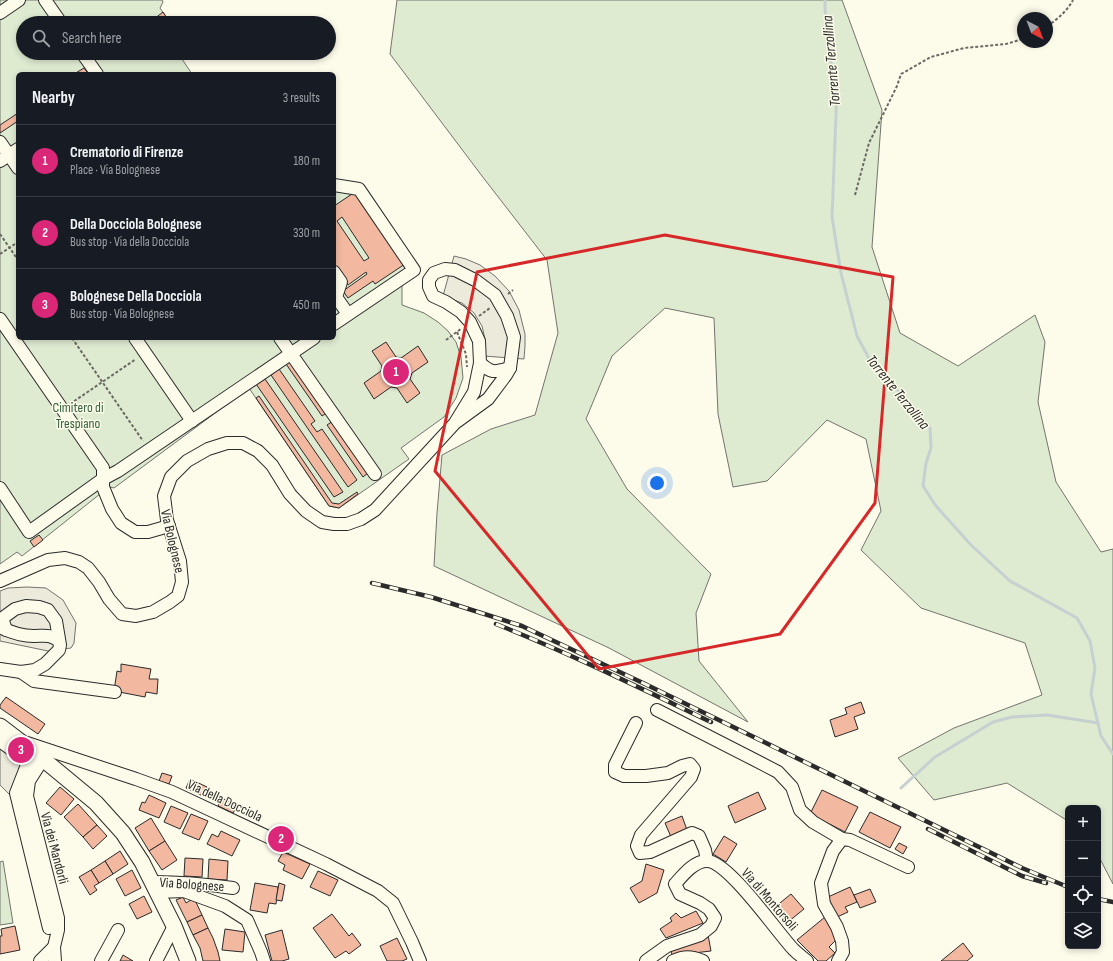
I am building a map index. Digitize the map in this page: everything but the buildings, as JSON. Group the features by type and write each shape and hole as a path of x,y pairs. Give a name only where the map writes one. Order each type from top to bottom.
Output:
{"main road":[{"name":"Via Bolognese","path":"0,726 96,803 123,833 142,862 174,926 188,961"}],"street":[{"path":"0,13 19,0"},
{"path":"45,0 56,16"},
{"path":"87,60 96,72"},
{"path":"0,142 16,165"},
{"path":"336,185 360,189 414,270 336,323"},
{"path":"445,269 455,270 475,280 495,295 507,316 514,337 510,368 506,375 488,399 456,423 474,392 480,363 479,341 470,322 461,312 446,302 433,296 429,287 429,280 434,273 445,269"},
{"path":"336,275 341,282 336,297 348,314"},
{"path":"0,319 16,338"},
{"path":"18,340 62,409 103,468 103,488 112,509 121,523 135,532 148,532 169,526"},
{"path":"136,340 192,421"},
{"path":"281,340 375,474"},
{"path":"0,488 30,532 103,479 118,471 311,340"},
{"path":"480,363 488,370 498,372 510,368"},
{"name":"Via Bolognese","path":"0,581 48,560 65,558 79,562 88,568 99,582 109,599 122,614 136,616 153,612 178,596 182,582 180,561 167,520 164,496 171,477 187,461 208,449 227,443 243,443 258,451 272,465 290,494 306,511 322,522 347,524 375,510 456,423"},
{"path":"0,669 21,672 35,670 45,664 59,650 60,646 56,621 48,610 39,607 26,606 15,609 4,617 3,629 35,636 46,635 59,641"},
{"path":"21,672 34,681 115,692"},
{"path":"657,710 778,772 792,787 800,810 813,822 842,839 850,840 908,867"},
{"path":"636,723 615,765 615,772 624,776 646,776 668,773 690,764 694,769 691,777 641,835 637,846 640,853 650,852 692,834 700,836 707,861 695,864 675,884 680,894 709,909 715,918 711,926 700,935 667,946 646,961"},
{"path":"0,741 26,760 38,755"},
{"name":"Via della Docciola","path":"20,741 172,792 326,864 378,891 393,903 420,961"},
{"path":"38,755 27,765 16,793 49,928"},
{"name":"Via dei Mandorli","path":"38,755 29,781 26,796 58,918 58,930 54,947 55,961"},
{"path":"838,961 843,952 842,941 837,927 824,904 821,883 834,851 842,839"},
{"name":"Via di Montorsoli","path":"707,861 718,865 750,896 793,948 807,961"},
{"name":"Via Bolognese","path":"154,887 183,882 232,888"},
{"path":"154,887 184,891 225,906 247,920 264,961"},
{"path":"156,961 174,926"},
{"path":"101,961 118,930"},
{"path":"40,961 54,947"},
{"path":"673,961 682,957 695,958 702,961"}],"path":[{"path":"1053,22 1068,8 1073,0"},
{"path":"855,195 869,143 897,86 901,74 931,57 964,48 1006,44 1017,41"},
{"path":"0,234 16,257"},
{"path":"0,254 16,243"},
{"path":"457,332 466,354 468,371"},
{"path":"73,340 149,450"},
{"path":"62,409 145,353"}],"highlighted area":[{"path":"665,235 893,277 875,503 780,634 599,669 435,471 477,272"}],"green space":[{"name":"Cimitero di Trespiano","path":"0,0 162,0 163,2 160,8 166,16 16,16 16,60 183,60 191,72 16,72 16,340 336,340 336,180 362,185 418,270 402,283 402,305 424,313 448,331 456,342 461,357 463,378 456,398 444,417 401,448 409,459 339,508 329,506 249,388 114,488 106,486 100,494 22,556 17,552 0,564"},
{"path":"397,0 842,0 882,110 872,247 900,333 958,366 1035,315 1045,342 1038,402 1056,482 1101,552 1113,549 1113,884 1101,861 1101,805 1065,805 1065,819 1007,783 934,800 898,758 954,728 1042,695 1025,643 921,608 861,550 881,511 866,439 827,420 767,481 733,487 718,414 714,318 665,308 612,356 586,419 627,489 711,574 696,613 699,661 748,722 609,648 434,566 442,455 491,429 535,415 558,333 547,260 390,54"},
{"path":"3,861 13,923 0,925 0,862"}],"shaded area":[{"path":"454,256 480,265 495,276 509,291 519,310 525,334 524,359 484,356 485,339 482,326 474,313 462,303 443,296"},
{"path":"8,588 46,588 63,600 76,623 74,643 71,648 48,651 0,641 0,591"},
{"path":"0,744 30,767 11,796 0,785"}],"waterway":[{"name":"Torrente Terzollina","path":"825,0 827,45 837,89 832,217 841,273 857,336 872,364 908,401 930,428 931,448 926,463 923,486 936,506 971,545 1010,581 1077,618 1090,641 1095,668 1091,694 1101,736 1113,754"},
{"path":"901,788 935,757 993,722 1012,717 1047,715 1098,723"}],"railway":[{"path":"372,583 431,597 522,626 643,683 1022,868 1065,886"},
{"path":"496,624 577,659 711,722"},
{"path":"928,829 1022,876 1046,883"},
{"path":"1101,900 1113,902"}],"place":[{"name":"Crematorio di Firenze","path":"396,372"},
{"name":"Bolognese Della Docciola","path":"21,750"},
{"name":"Della Docciola Bolognese","path":"281,839"}]}
